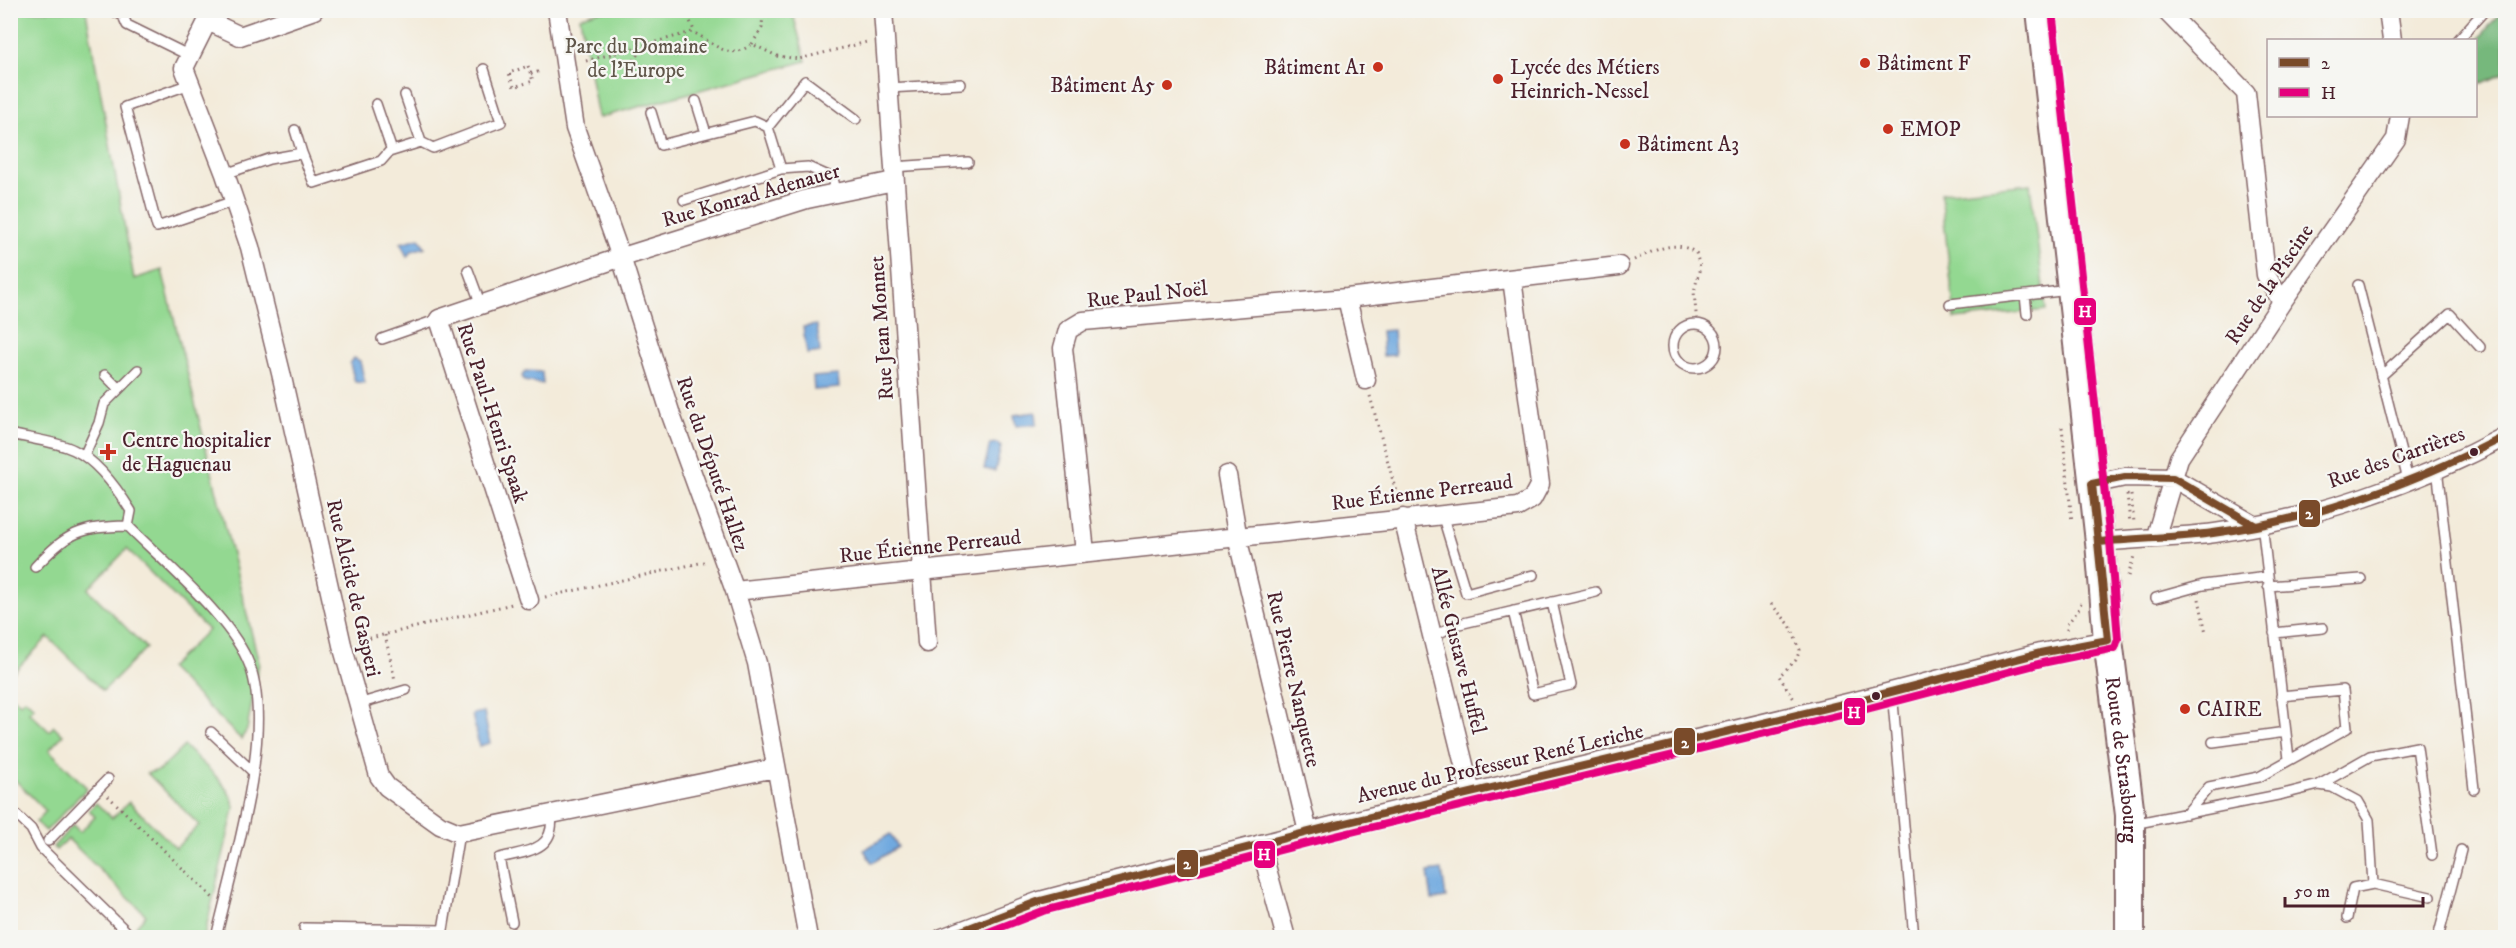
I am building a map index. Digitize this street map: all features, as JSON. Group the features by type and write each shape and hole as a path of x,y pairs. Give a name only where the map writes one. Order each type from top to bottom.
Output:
{"main road":[{"name":"Route de Strasbourg","path":"2041,10 2131,824 2130,938"}],"street":[{"path":"211,16 240,36 314,10"},
{"name":"Rue du Député Hallez","path":"556,10 575,128 621,257 672,415 735,591 757,663 808,938"},
{"name":"Rue Jean Monnet","path":"882,10 920,570 927,643"},
{"path":"2165,10 2246,93 2266,274 2282,302"},
{"path":"2388,10 2392,39"},
{"name":"Rue Alcide de Gasperi","path":"211,16 184,68 250,247 281,373 342,645 375,764 387,787 440,825 459,833"},
{"name":"Rue de la Piscine","path":"2156,536 2179,458 2282,302 2396,139 2400,117"},
{"name":"Rue Konrad Adenauer","path":"621,257 894,174"},
{"name":"Rue Paul-Henri Spaak","path":"529,600 439,319 621,257"},
{"name":"Rue Paul Noël","path":"1085,552 1063,348 1068,330 1083,321 1347,298 1619,266"},
{"name":"Rue Étienne Perreaud","path":"735,591 1518,507 1532,499 1540,484 1512,279"},
{"path":"1347,298 1366,380"},
{"name":"Rue des Carrières","path":"2100,542 2213,533 2258,524 2371,494 2484,448 2505,436"},
{"name":"Rue des Carrières","path":"2484,448 2505,442"},
{"path":"1227,475 1237,536"},
{"path":"2092,484 2125,477 2173,478 2258,524"},
{"name":"Allée Gustave Huffel","path":"1403,518 1471,793"},
{"name":"Rue Pierre Nanquette","path":"1237,536 1308,832"},
{"name":"Avenue du Professeur René Leriche","path":"942,938 1040,901 1260,844 1892,691 2040,652 2109,640"},
{"path":"459,833 776,768"},
{"path":"1260,844 1286,938"}],"lane":[{"path":"111,10 123,16 127,25 190,56"},
{"path":"2459,39 2485,10"},
{"path":"295,130 314,183 381,161 392,151 421,142 433,148 501,122 484,69"},
{"path":"768,127 804,81 855,119"},
{"path":"190,84 125,107 157,227 234,201"},
{"path":"888,88 962,84"},
{"path":"405,95 421,142"},
{"path":"696,101 706,134"},
{"path":"376,104 392,151"},
{"path":"651,112 661,145 755,121 768,127 781,169"},
{"path":"225,174 269,159 302,153"},
{"path":"894,174 968,162"},
{"path":"684,200 781,169 808,167 832,178 837,191"},
{"path":"468,270 481,305"},
{"path":"2358,285 2408,480"},
{"path":"1950,304 2071,290"},
{"path":"2025,295 2027,314"},
{"path":"2381,376 2450,314 2480,347"},
{"path":"382,339 439,319"},
{"path":"1697,324 1711,330 1715,335 1717,349 1710,362 1696,368 1689,367 1677,358 1673,344 1679,331 1697,324"},
{"path":"84,456 99,423 104,404 138,370"},
{"path":"105,375 119,389"},
{"path":"10,434 72,449 84,456 122,495 131,511 128,526"},
{"path":"2437,468 2474,789"},
{"path":"1443,514 1466,593 1533,575"},
{"path":"2258,524 2289,759"},
{"path":"35,567 58,543 80,530 128,526"},
{"path":"128,526 212,611 247,658 254,679 256,707 252,771 243,822 216,938"},
{"path":"2156,598 2197,586 2267,581 2361,579"},
{"path":"1432,637 1455,626 1596,592"},
{"path":"1513,611 1533,694 1571,685 1552,602"},
{"path":"2274,633 2323,628"},
{"path":"2186,813 2209,787 2259,777 2347,728 2343,690 2281,696"},
{"path":"1892,691 1914,938"},
{"path":"358,704 402,692"},
{"path":"211,732 252,771"},
{"path":"2213,742 2286,732"},
{"path":"2131,824 2319,784 2370,756 2417,747 2432,855"},
{"path":"48,841 108,779"},
{"path":"2319,784 2349,794 2364,809 2370,828 2373,884"},
{"path":"10,809 31,829 41,848 133,938"},
{"path":"512,922 499,858 534,850 543,845 550,837 553,827 551,814"},
{"path":"304,928 443,930 459,833"},
{"path":"2438,938 2461,850"},
{"path":"2347,918 2354,888 2373,884 2430,897"}],"path":[{"path":"692,10 690,21 695,33 730,52 743,51 752,44 762,28 763,10"},
{"path":"586,61 695,33"},
{"path":"752,44 777,56 799,59 884,38"},
{"path":"610,55 620,65 630,65 638,55 637,48"},
{"path":"528,66 531,74 533,81 514,87 509,74 528,66"},
{"path":"531,74 542,71"},
{"path":"1619,266 1668,246 1684,246 1696,253 1700,267 1694,292 1697,324"},
{"path":"1366,380 1403,518"},
{"path":"2128,491 2132,526"},
{"path":"2197,586 2206,633"},
{"path":"1771,604 1791,625 1800,650 1796,660 1779,676 1795,700"},
{"path":"385,635 402,692"},
{"path":"99,788 223,908"}],"green space":[{"path":"11,11 86,11 134,279 162,270 259,663 247,730 241,739 169,668 208,630 127,549 88,589 146,648 103,691 48,637 11,675"},
{"name":"Parc du Domaine de l'Europe","path":"599,11 792,11 806,61 598,118 580,17"},
{"path":"2501,11 2505,11 2505,73 2477,86 2477,42"},
{"path":"2030,184 2046,310 1955,319 1941,193"},
{"path":"10,694 20,703 25,699 34,707 29,712 49,731 54,726 63,735 49,750 87,788 46,831 36,822 46,811 11,776"},
{"path":"184,746 223,784 233,801 234,809 204,937 147,937 136,926 146,915 68,839 56,850 53,847 73,825 80,832 95,817 89,810 96,803 112,818 129,802 176,848 199,825 147,773 160,770"}],"water":[{"path":"419,238 425,247 412,251 407,257 401,243"},
{"path":"817,325 820,352 807,354 803,327"},
{"path":"1393,330 1395,355 1383,356 1381,331"},
{"path":"354,358 360,361 365,383 355,382 350,364"},
{"path":"525,371 542,372 543,384 524,381 522,376"},
{"path":"838,375 839,388 814,390 813,377"},
{"path":"1036,412 1037,424 1016,426 1014,415"},
{"path":"997,443 1001,447 995,471 984,469 990,444"},
{"path":"484,712 490,743 479,746 472,714"},
{"path":"890,834 898,847 872,863 864,850"},
{"path":"1442,870 1446,898 1432,900 1428,872"}],"transit line":[{"name":"H","path":"973,938 1043,911 1335,836 1866,709 2042,663 2115,648 2118,639 2110,541 2052,10"},
{"name":"2","path":"2100,542 2213,533 2289,519 2327,509 2400,484 2506,436"},
{"name":"2","path":"943,938 1040,901 1332,826 1864,699 2040,653 2108,640 2092,484 2125,477 2173,478 2254,525"}],"place":[{"name":"Bâtiment F","path":"1865,63"},
{"name":"Bâtiment A1","path":"1378,67"},
{"name":"Lycée des Métiers Heinrich-Nessel","path":"1498,79"},
{"name":"Bâtiment A5","path":"1167,85"},
{"name":"EMOP","path":"1888,129"},
{"name":"Bâtiment A3","path":"1625,144"},
{"name":"Centre hospitalier de Haguenau","path":"108,452"},
{"name":"CAIRE","path":"2185,709"}]}
